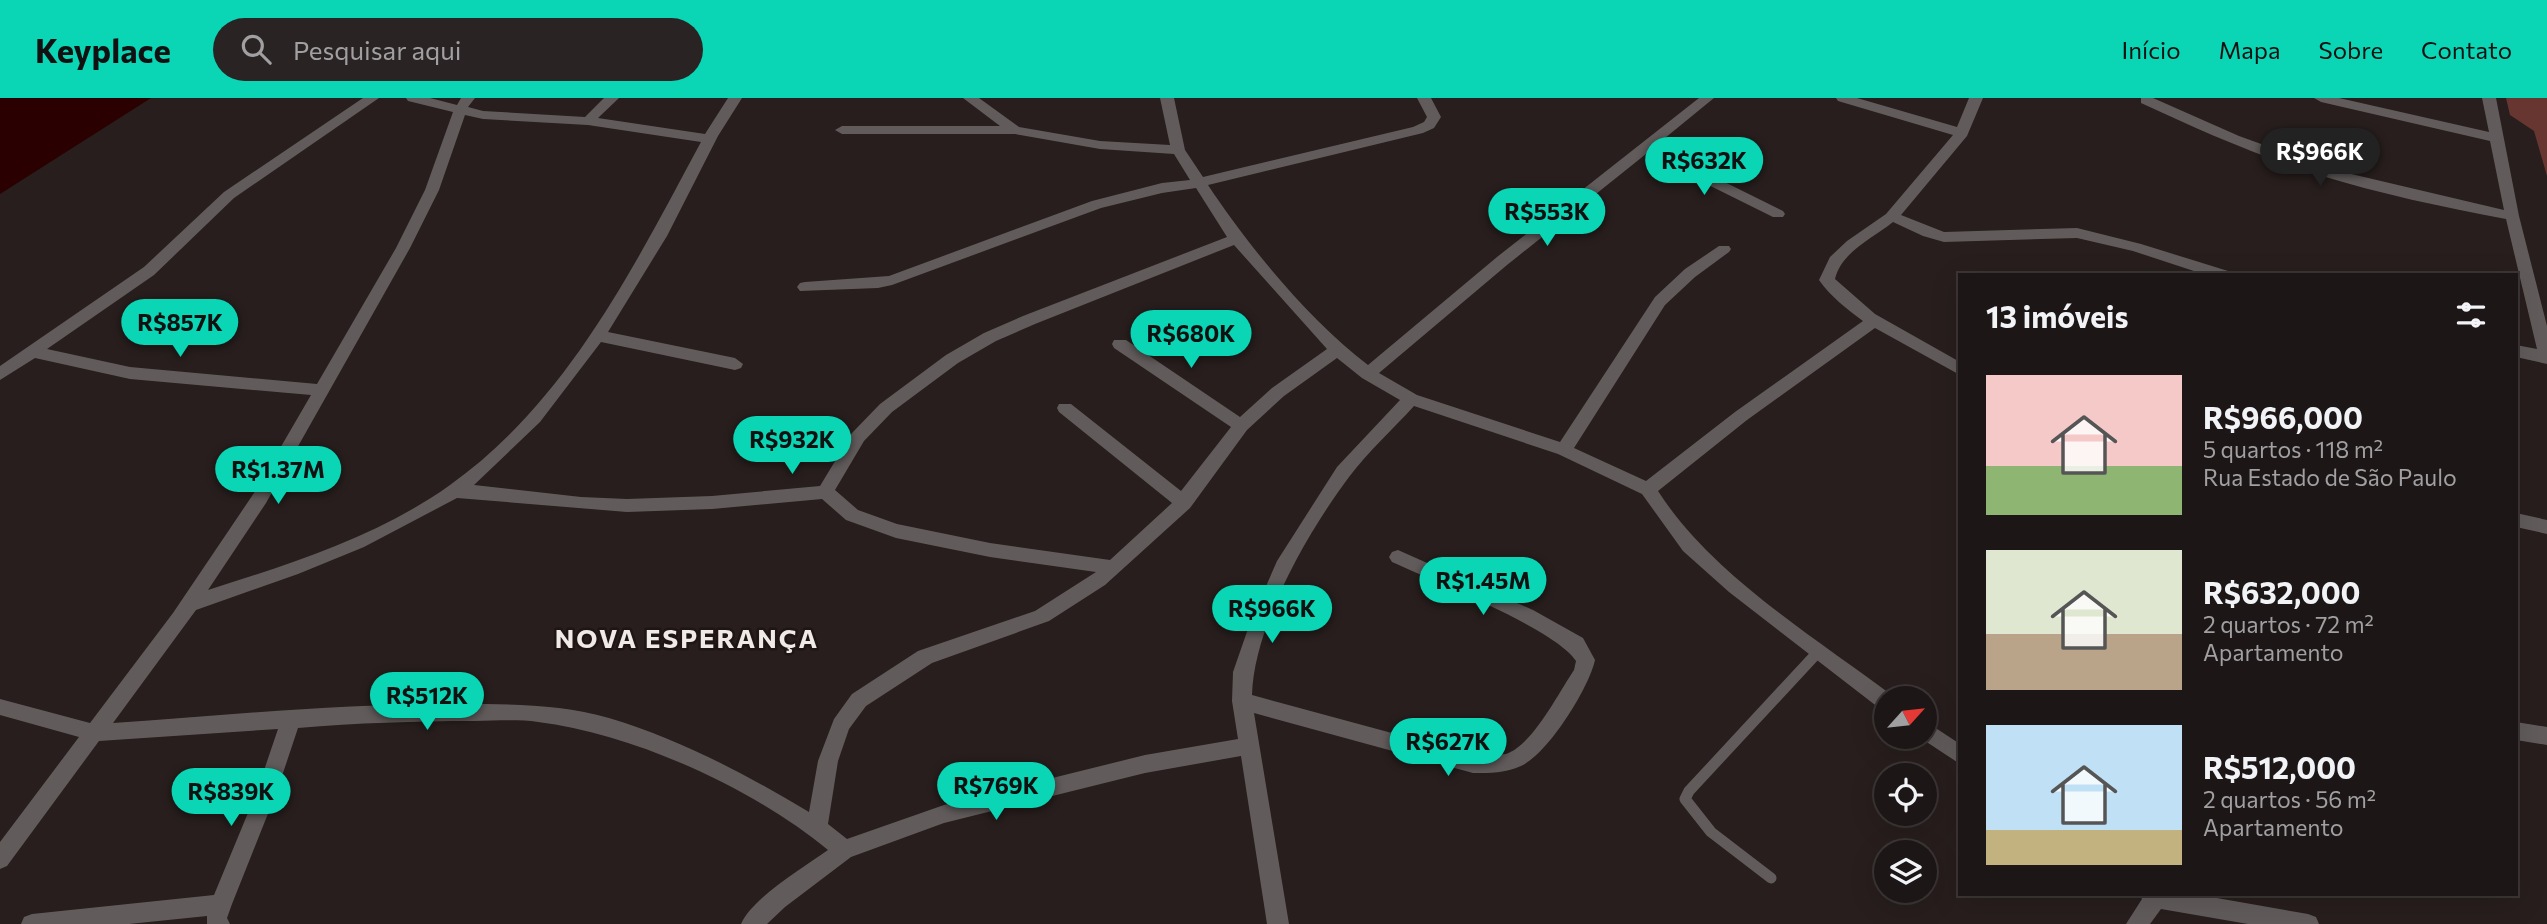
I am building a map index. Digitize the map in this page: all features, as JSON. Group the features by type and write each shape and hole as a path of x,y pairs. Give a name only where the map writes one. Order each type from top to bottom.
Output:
{"street":[{"path":"0,374 149,271 229,195 372,98"},
{"path":"413,98 464,104 483,115 588,121 708,139"},
{"path":"588,121 612,98"},
{"path":"190,604 302,567 385,530 455,491 503,450 551,400 599,336 655,245 688,184 708,139 736,98"},
{"path":"970,98 1015,130"},
{"path":"1167,98 1178,150 1198,183 1236,239 1337,350 1368,374 1411,400 1564,450 1648,489 1689,546 1735,587 1874,693"},
{"path":"805,287 877,284 1097,204 1162,188 1198,183 1418,130 1430,125 1434,117 1423,98"},
{"path":"1843,98 1962,133"},
{"path":"1958,368 1875,320 1833,289 1827,280 1828,271 1851,246 1892,216 1962,133 1976,98"},
{"path":"2321,98 2497,138"},
{"path":"2489,98 2512,216 2547,357 2518,351"},
{"path":"2146,100 2207,127 2323,171 2436,201 2512,216"},
{"path":"1368,374 1502,261 1646,148 1695,101"},
{"path":"0,859 190,604 260,498 432,190 464,104"},
{"path":"842,130 1015,130 1088,143 1178,150"},
{"path":"1646,148 1778,214"},
{"path":"1892,216 1922,231 1944,237 2077,233 2136,247 2217,273"},
{"path":"825,492 858,437 886,408 952,359 989,337 1029,320 1236,239"},
{"path":"1564,450 1660,301 1690,273 1724,249"},
{"path":"1648,489 1741,416 1875,320"},
{"path":"599,336 736,363"},
{"path":"1120,344 1241,426"},
{"path":"817,828 828,761 841,725 859,700 925,657 1042,615 1072,599 1184,503 1241,426 1278,392 1337,350"},
{"path":"34,352 130,373 322,390"},
{"path":"1278,924 1248,746 1242,701 1243,672 1259,623 1286,561 1343,472 1411,400"},
{"path":"1065,408 1184,503"},
{"path":"455,491 489,491 599,505 727,503 825,492 852,515 897,531 990,550 1112,567"},
{"path":"2518,520 2547,527"},
{"path":"1242,701 1473,764 1494,765 1519,758 1534,742 1583,672 1586,660 1576,644 1527,615 1398,557"},
{"path":"0,708 96,733 399,712 536,713 607,726 675,751 746,785 817,828 844,850"},
{"path":"32,924 220,914 279,761 290,721"},
{"path":"2518,731 2547,736"},
{"path":"1937,739 1958,754"},
{"path":"752,924 777,900 844,850 956,810 1145,764 1248,746"},
{"path":"2137,924 2155,896"},
{"path":"2161,896 2308,924"}],"lane":[{"path":"1771,878 1700,821 1689,809 1685,799 1689,791 1818,652"}],"shaded area":[{"path":"0,98 151,98 0,194"},
{"path":"2506,98 2547,98 2547,176 2534,131 2510,115"}],"district":[{"name":"NOVA ESPERANÇA","path":"687,639"}]}
